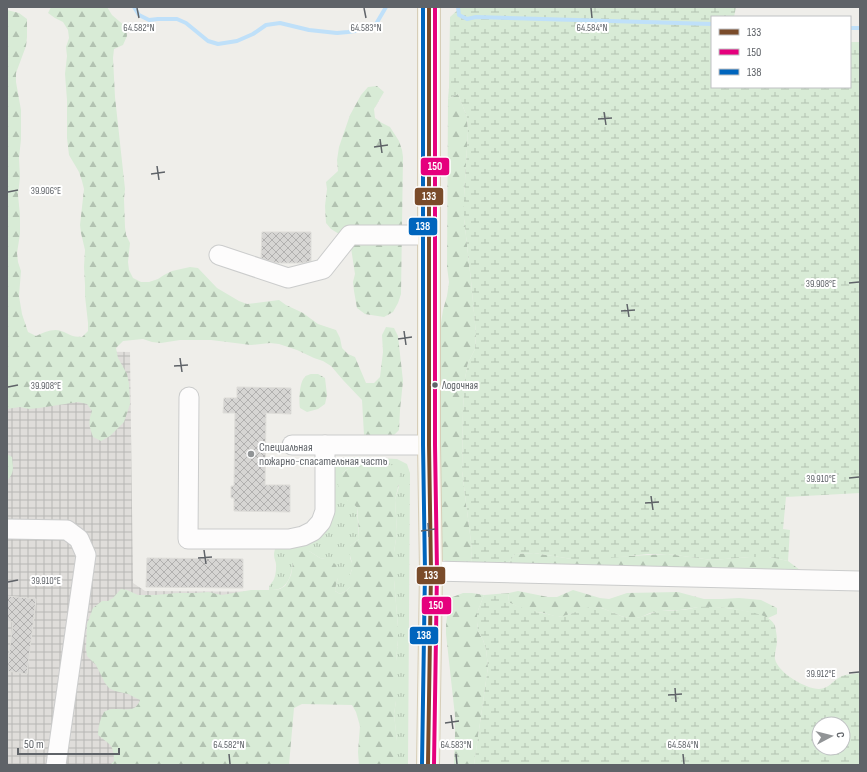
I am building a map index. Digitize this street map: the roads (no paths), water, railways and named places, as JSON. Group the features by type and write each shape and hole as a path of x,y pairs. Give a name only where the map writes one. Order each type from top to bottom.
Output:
{"main road":[{"path":"428,765 431,571 429,445 429,7"}],"lane":[{"path":"219,255 288,278 323,269 350,235 429,235"},
{"path":"189,398 188,540 289,539 304,536 313,532 321,522 325,511 325,445"},
{"path":"292,445 429,445"},
{"path":"7,529 68,530 79,539 86,555 56,765"},
{"path":"431,571 860,581"}],"waterway":[{"path":"134,7 139,15 149,20 177,19 186,23 208,41 218,44 237,41 253,34 266,25 280,23 309,30 337,33 369,29 376,24 386,7"},
{"path":"458,7 459,15 467,19 476,17 711,24"},
{"path":"851,28 860,28"}],"place":[{"name":"Лодочная","path":"435,385"},
{"name":"Специальная пожарно-спасательная часть","path":"251,454"}]}
